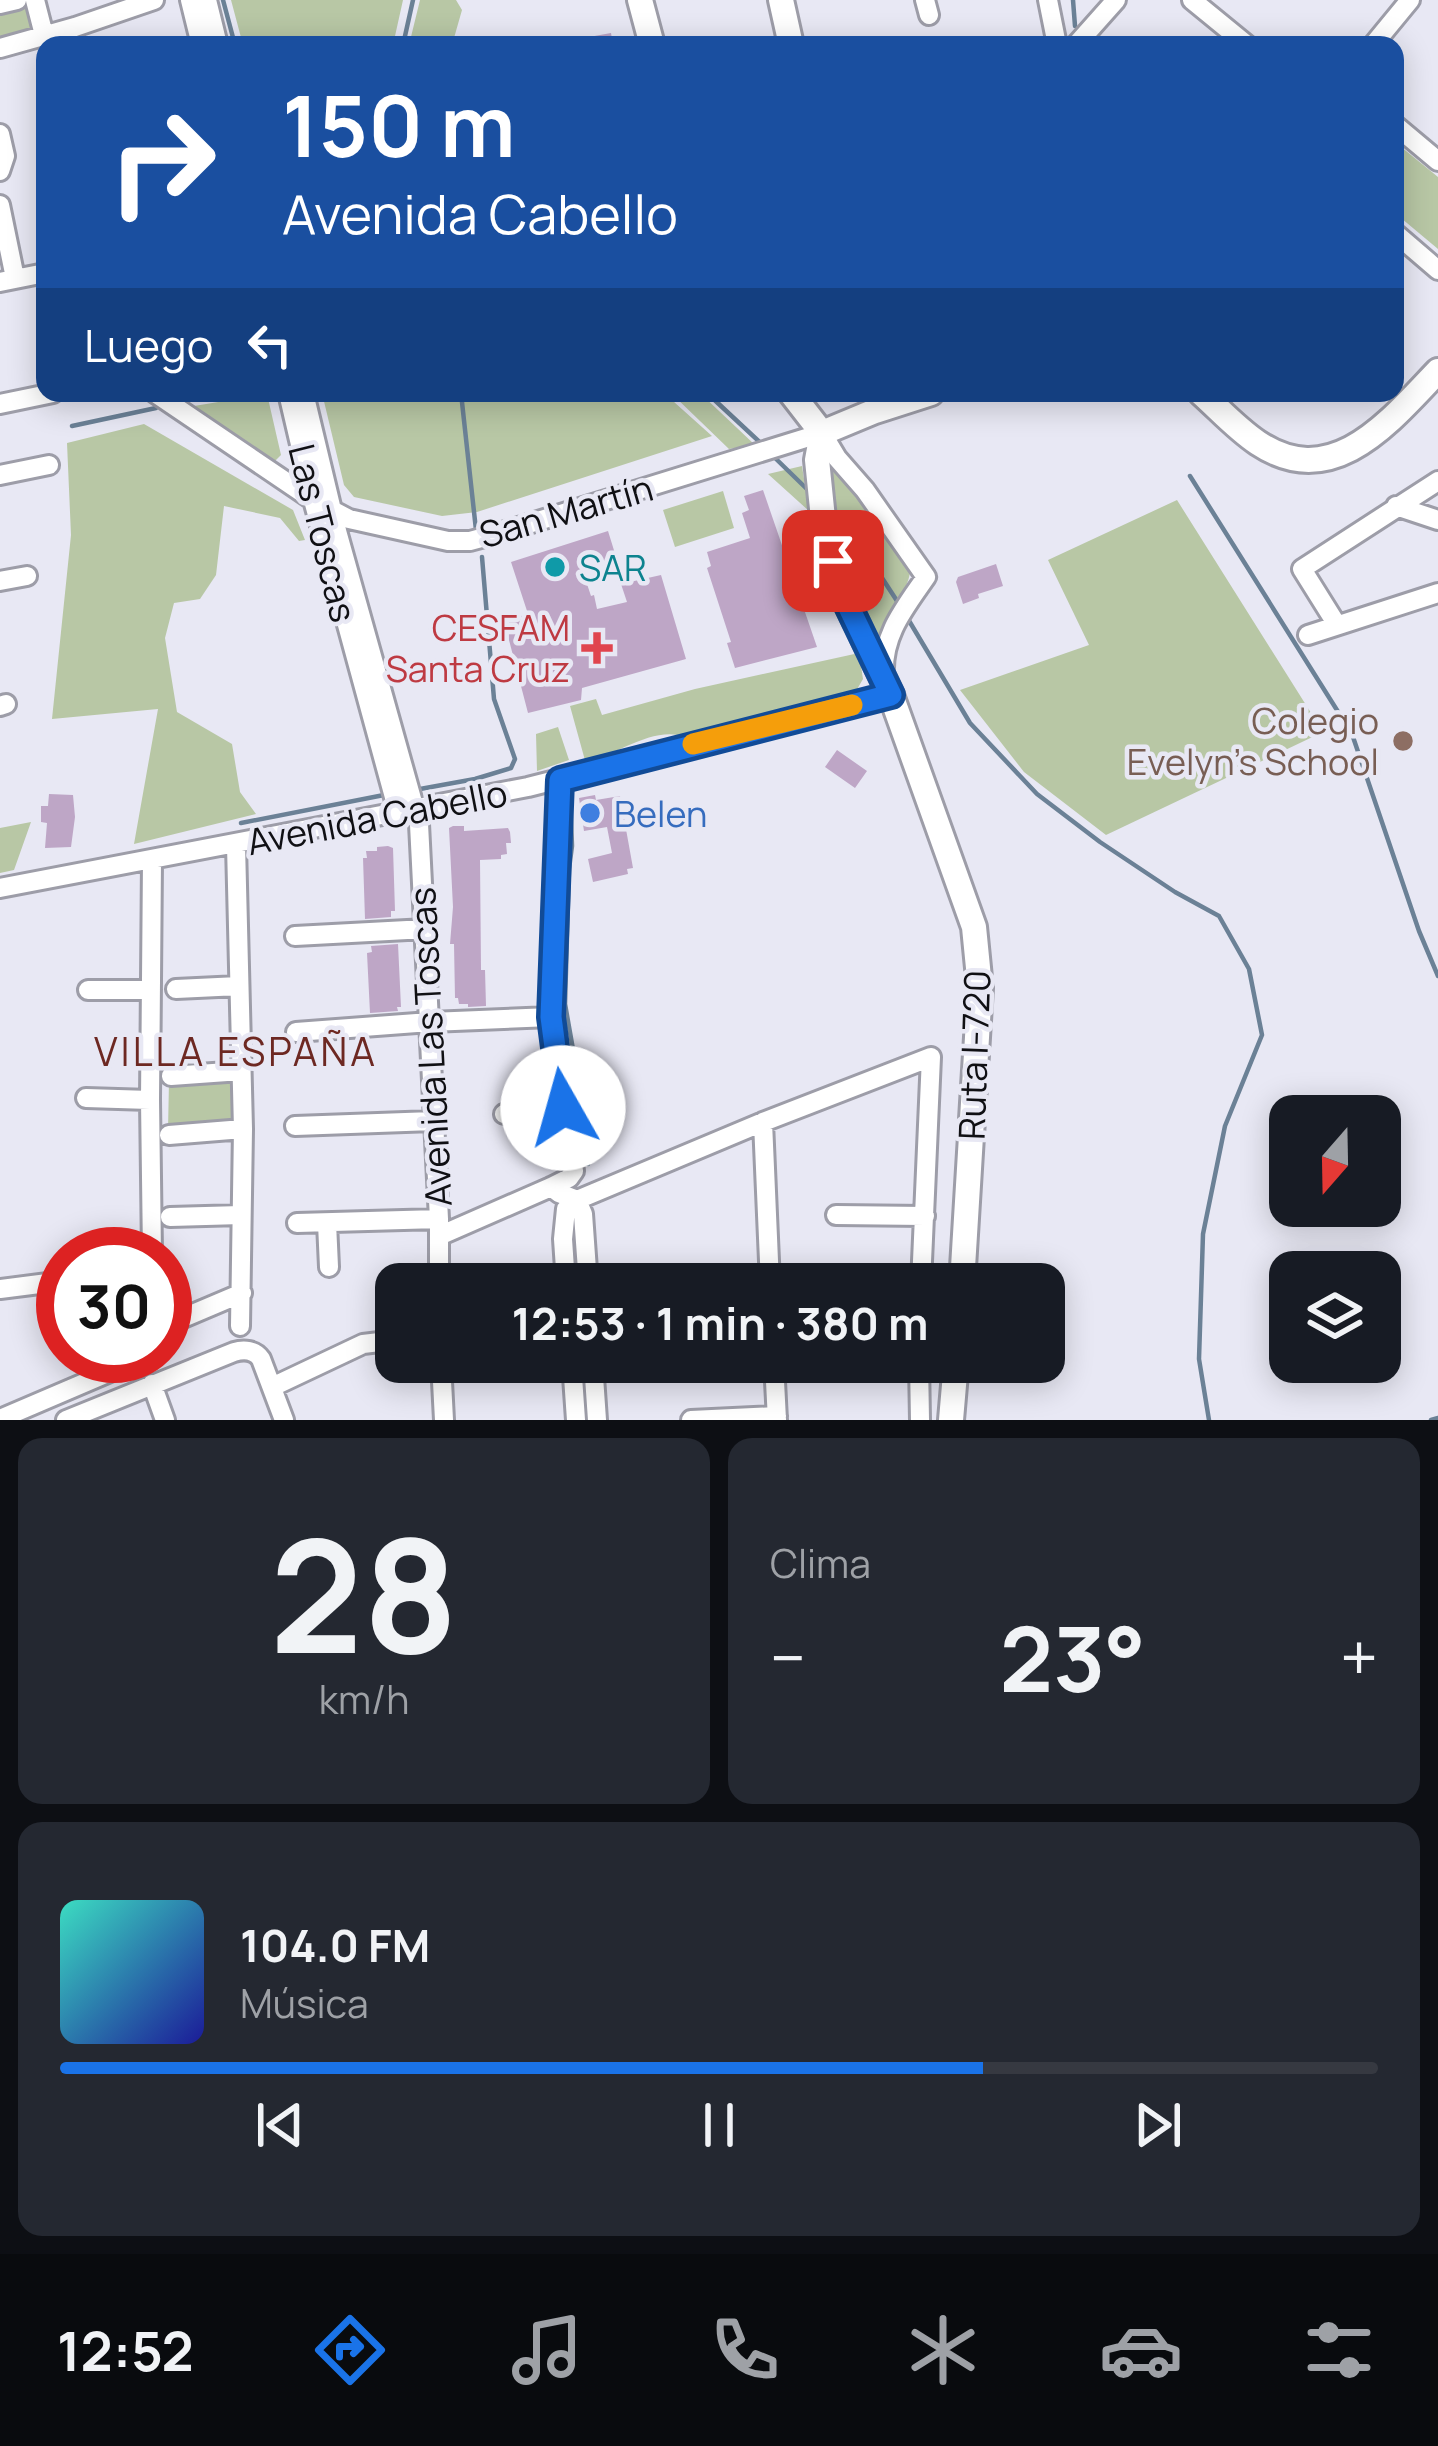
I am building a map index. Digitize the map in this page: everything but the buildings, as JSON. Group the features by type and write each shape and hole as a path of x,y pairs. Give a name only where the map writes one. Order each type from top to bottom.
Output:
{"main road":[{"path":"640,0 650,36"},
{"path":"782,0 789,36"},
{"path":"1211,402 1259,445 1309,461 1334,456 1370,438 1438,371"},
{"path":"798,402 822,434"},
{"name":"San Martín","path":"822,434 873,402"},
{"name":"Ruta I-720","path":"822,434 817,460 824,528 842,593 888,687 974,927 980,988 963,1263"},
{"path":"952,1420 955,1383"}],"street":[{"path":"0,4 17,0"},
{"path":"35,0 44,35"},
{"path":"41,36 77,36 154,0"},
{"path":"190,0 199,36"},
{"path":"207,0 216,36"},
{"path":"1048,0 1056,36"},
{"path":"1084,36 1116,0"},
{"path":"1192,0 1235,36"},
{"path":"1380,36 1410,0"},
{"path":"0,48 36,37"},
{"path":"1404,133 1438,161"},
{"path":"0,134 4,156 0,171"},
{"path":"0,205 7,280"},
{"path":"1404,241 1438,270"},
{"path":"0,404 36,397"},
{"name":"San Martín","path":"168,402 332,511 373,526 459,542 496,535 822,434"},
{"name":"Las Toscas","path":"290,402 313,500 406,811"},
{"name":"Las Toscas","path":"306,402 406,811"},
{"path":"822,434 926,577 895,623 883,654 888,687"},
{"path":"0,475 49,465"},
{"path":"1337,625 1302,569 1438,481"},
{"path":"1396,506 1438,520"},
{"path":"0,581 27,576"},
{"path":"1308,634 1438,593"},
{"name":"Avenida Cabello","path":"0,888 560,780 888,687"},
{"path":"297,1223 439,1227 573,1175 551,1017 560,780"},
{"name":"Avenida Las Toscas","path":"406,811 426,929 439,1263"},
{"path":"236,844 243,1129 240,1326"},
{"path":"152,861 152,1227"},
{"path":"295,936 426,929"},
{"path":"176,989 239,986"},
{"path":"88,990 151,990"},
{"path":"296,1032 551,1017"},
{"path":"566,1263 566,1209 577,1200 931,1057 923,1263"},
{"path":"171,1076 241,1071"},
{"path":"86,1098 150,1100"},
{"path":"504,1114 563,1108"},
{"path":"295,1126 433,1120"},
{"path":"763,1122 769,1263"},
{"path":"169,1135 243,1129"},
{"path":"551,1187 577,1200 583,1214 586,1263"},
{"path":"170,1217 242,1215"},
{"path":"836,1215 926,1216"},
{"path":"327,1222 328,1267"},
{"path":"0,1288 36,1284"},
{"path":"192,1314 242,1293"},
{"path":"272,1387 375,1343"},
{"path":"66,1420 234,1352 250,1351 261,1359 284,1420"},
{"path":"0,1419 86,1383"},
{"path":"442,1383 444,1420"},
{"path":"573,1383 576,1420"},
{"path":"594,1383 597,1420"},
{"path":"691,1420 777,1418 775,1383"},
{"path":"919,1383 920,1420"},
{"path":"152,1384 165,1420"}],"green space":[{"path":"231,0 403,0 395,36 241,36"},
{"path":"420,0 456,0 462,10 455,36 411,36"},
{"path":"30,4 37,34 0,43 0,12"},
{"path":"1404,149 1438,177 1438,249 1404,221"},
{"path":"269,402 281,455 273,463 188,407"},
{"path":"324,402 674,402 712,436 477,512 442,516 354,497 344,485"},
{"path":"680,402 710,402 755,445 729,449"},
{"path":"144,424 293,510 305,540 299,541 280,518 224,506 216,575 200,599 174,603 165,638 177,712 232,744 240,792 256,814 134,844 158,709 52,719 71,535 67,443"},
{"path":"802,466 809,511 768,474"},
{"path":"839,470 910,573 878,644 848,589 828,472"},
{"path":"723,491 734,528 675,547 663,510"},
{"path":"1177,500 1323,732 1106,835 1024,772 960,690 1089,645 1048,560"},
{"path":"859,653 863,679 852,698 685,737 648,738 586,764 570,706 596,699 602,715"},
{"path":"558,727 569,760 537,771 536,734"},
{"path":"31,822 14,870 0,873 0,828"},
{"path":"236,1077 239,1120 168,1130 169,1081"}],"waterway":[{"path":"223,0 233,36"},
{"path":"405,36 413,0"},
{"path":"1073,0 1075,26"},
{"path":"462,402 476,530"},
{"path":"717,402 764,446"},
{"path":"72,426 156,408"},
{"path":"772,455 811,493"},
{"path":"1190,476 1352,734 1438,976"},
{"path":"834,511 899,604"},
{"path":"420,789 511,768 515,759 494,699 482,557"},
{"path":"905,614 970,723 1037,794 1100,842 1219,916 1249,969 1262,1035 1225,1126 1203,1234 1199,1359 1209,1420"},
{"path":"570,791 565,1004 588,1164"},
{"path":"241,823 384,795"},
{"path":"577,1251 577,1263"},
{"path":"583,1383 585,1420"},
{"path":"1431,1420 1438,1418"}],"slow traffic":[{"path":"693,744 852,705"}],"place":[{"name":"SAR","path":"555,567"},
{"name":"CESFAM Santa Cruz","path":"597,648"},
{"name":"Colegio Evelyn's School","path":"1403,741"},
{"name":"Belen","path":"590,813"}],"district":[{"name":"VILLA ESPAÑA","path":"236,1051"}],"route":[{"path":"563,1108 551,1017 560,780 891,695 842,593 833,561"}]}
